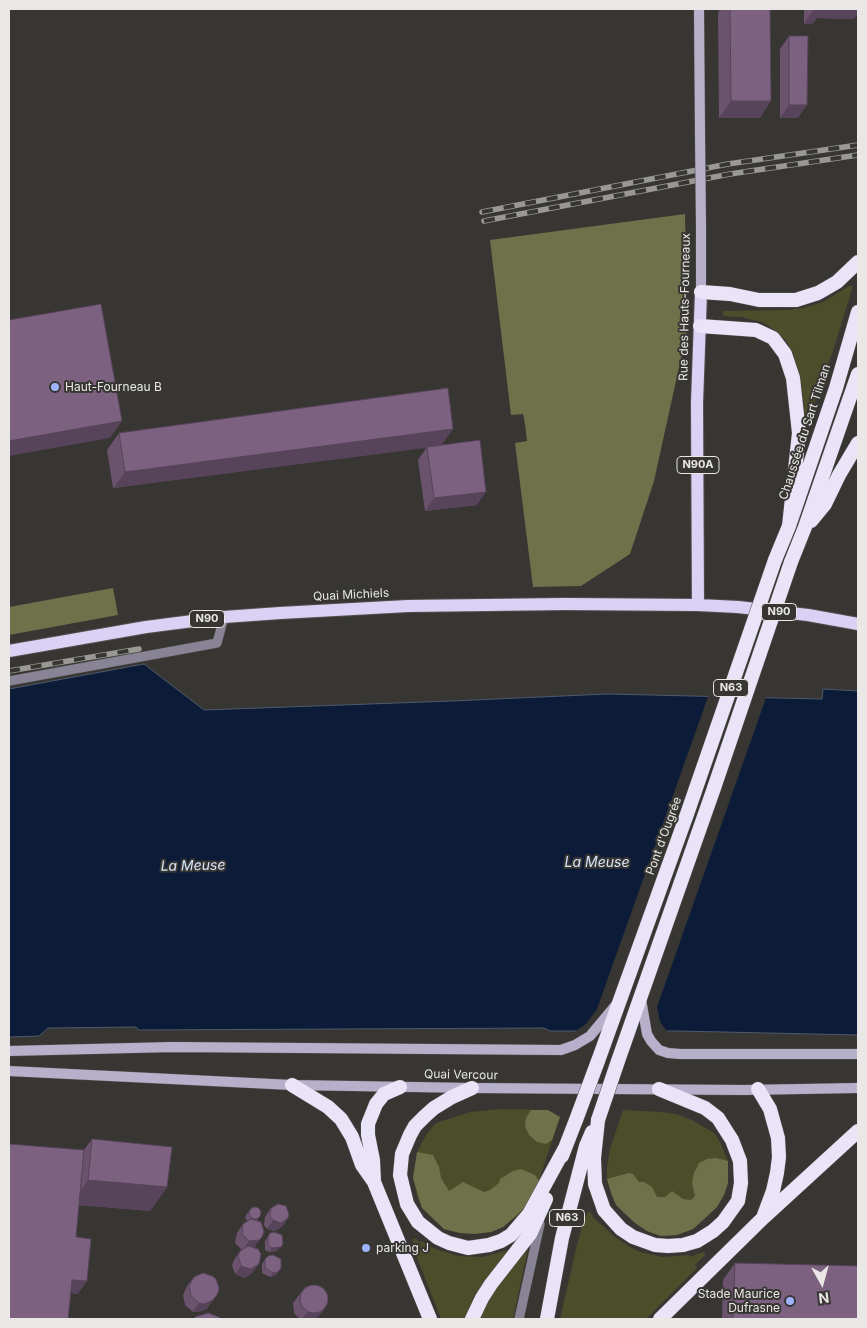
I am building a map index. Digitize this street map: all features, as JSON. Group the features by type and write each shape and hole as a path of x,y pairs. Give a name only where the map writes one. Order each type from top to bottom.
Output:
{"highway":[{"path":"701,292 730,294 758,300 796,300 818,293 837,282 858,262"},
{"name":"Chaussée du Sart Tilman","path":"776,560 836,388 858,312"},
{"path":"700,326 756,330 773,338 785,354 793,378 799,433 789,526"},
{"name":"N63","path":"547,1319 562,1238 586,1146 598,1120 858,374"},
{"path":"806,527 825,504 858,443"},
{"name":"Pont d'Ougrée","path":"565,1148 622,995 776,560"},
{"path":"292,1085 328,1107 341,1119 352,1137 362,1165 374,1182 430,1319"},
{"path":"374,1182 368,1124 376,1104 384,1094 400,1086"},
{"path":"472,1088 452,1097 425,1116 415,1126 402,1154 400,1175 407,1204 418,1222 438,1238 468,1248 489,1245 501,1241 511,1234 529,1214 565,1148"},
{"path":"598,1120 594,1158 595,1184 604,1210 621,1229 633,1237 656,1245 683,1245 697,1240 713,1231 723,1222 738,1201 741,1183 740,1161 732,1140 718,1118 705,1108 659,1089"},
{"path":"758,1090 770,1109 778,1138 778,1157 773,1191 763,1218"},
{"path":"660,1319 763,1218 858,1131"},
{"name":"N63","path":"472,1319 491,1284 530,1234 545,1202 565,1148"}],"main road":[{"name":"Rue des Hauts-Fourneaux","path":"698,605 697,404 701,292 699,9"},
{"name":"Quai Michiels","path":"9,651 146,627 224,618 330,610 565,604 698,605"},
{"name":"N90","path":"698,605 738,607 808,615 858,624"},
{"path":"9,1051 173,1047 561,1050 575,1045 590,1036 622,995"},
{"path":"641,995 647,1034 659,1050 668,1053 858,1054"},
{"name":"Quai Vercour","path":"9,1071 292,1085 758,1090 858,1088"},
{"name":"Quai Vercour","path":"9,1076 63,1075"}],"lane":[{"path":"9,681 217,643 224,618"},
{"path":"519,1319 545,1202"}],"green space":[{"path":"685,214 687,331 654,481 630,554 581,586 533,587 515,443 527,441 525,424 523,414 511,415 490,240"},
{"path":"852,286 852,289 833,351 807,424 805,425 800,376 793,353 787,342 776,331 762,322 741,317 724,316 722,311 804,308 823,302"},
{"path":"113,588 118,615 9,635 9,607"},
{"path":"500,1109 548,1110 560,1117 534,1195 517,1216 503,1227 491,1232 474,1234 444,1229 422,1208 418,1199 413,1178 418,1150 426,1135 436,1123 470,1112"},
{"path":"531,1110 548,1110 560,1117 552,1140 546,1144 537,1142 529,1135 525,1126 526,1118"},
{"path":"623,1110 676,1114 692,1120 714,1133 720,1142 728,1161 728,1183 717,1207 693,1229 677,1235 661,1236 647,1231 635,1223 616,1205 607,1179 607,1167 610,1149"},
{"path":"417,1152 433,1155 439,1167 441,1178 449,1191 463,1182 484,1192 499,1183 500,1179 513,1171 521,1169 535,1175 539,1181 534,1195 526,1207 503,1227 491,1232 460,1233 444,1229 422,1208 413,1178"},
{"path":"716,1158 728,1161 728,1183 724,1195 717,1207 693,1229 677,1235 661,1236 647,1231 635,1223 616,1205 607,1179 629,1173 633,1174 639,1182 644,1182 652,1187 657,1197 665,1197 672,1191 683,1199 691,1200 695,1196 692,1183 699,1163 707,1159"},
{"path":"588,1212 615,1237 635,1250 663,1257 689,1255 690,1257 703,1252 705,1255 695,1265 697,1268 646,1319 560,1319 577,1245 584,1219"},
{"path":"415,1238 419,1242 422,1241 433,1248 458,1256 483,1257 508,1250 475,1295 465,1319 441,1319 414,1250 415,1247 412,1240"},
{"path":"528,1249 513,1319 480,1319 494,1290"}],"water":[{"name":"La Meuse","path":"144,664 204,710 607,694 822,699 823,689 858,691 858,1035 677,1031 550,1031 544,1028 139,1030 136,1027 48,1028 39,1036 9,1037 9,689"}],"pier":[{"path":"709,694 767,695 657,1007 660,1022 669,1034 572,1034 586,1024 597,1009"}],"building":[{"path":"730,9 770,9 771,101 731,101"},
{"path":"789,36 808,36 807,105 789,105"},
{"name":"Haut-Fourneau B","path":"101,304 122,421 9,441 9,320"},
{"path":"448,388 453,429 125,472 119,433"},
{"path":"480,440 486,492 434,498 427,447"},
{"path":"92,1139 172,1147 167,1187 88,1180"},
{"path":"9,1144 84,1150 76,1237 91,1239 87,1281 72,1280 68,1319 9,1319"},
{"path":"278,1204 286,1206 289,1214 288,1218 281,1223 273,1220 270,1216 271,1208"},
{"path":"253,1207 257,1207 261,1213 257,1219 253,1219 249,1215 249,1211"},
{"path":"251,1219 261,1222 264,1232 259,1240 249,1241 242,1234 243,1224"},
{"path":"274,1232 282,1235 283,1244 281,1247 272,1248 268,1245 268,1237 270,1233"},
{"path":"248,1246 258,1249 261,1254 259,1264 251,1269 241,1266 238,1256 240,1251"},
{"path":"273,1255 281,1259 281,1268 278,1272 273,1273 265,1268 265,1259"},
{"name":"Stade Maurice Dufrasne","path":"735,1263 858,1266 858,1319 733,1319"},
{"path":"203,1273 216,1279 219,1288 213,1300 204,1304 199,1303 191,1296 189,1286 194,1277"},
{"path":"314,1285 324,1289 328,1299 324,1309 314,1313 304,1309 300,1299 304,1289"},
{"path":"208,1313 221,1319 193,1319 195,1317"}],"railway":[{"path":"482,212 728,164 858,145"},
{"path":"484,221 730,174 858,155"},
{"path":"9,671 139,649"}],"place":[{"name":"Haut-Fourneau B","path":"55,387"},
{"name":"parking J","path":"366,1248"},
{"name":"Stade Maurice Dufrasne","path":"790,1301"}]}
